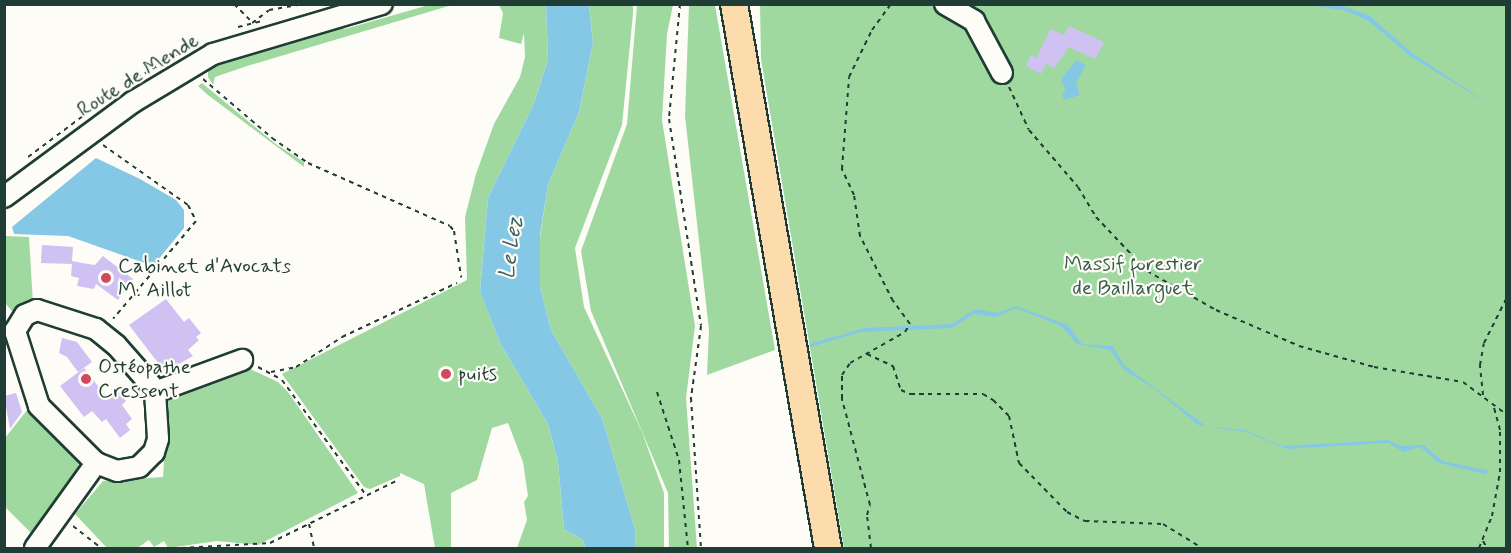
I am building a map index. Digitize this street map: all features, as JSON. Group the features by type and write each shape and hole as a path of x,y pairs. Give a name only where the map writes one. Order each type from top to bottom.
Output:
{"main road":[{"path":"734,4 828,549"},
{"path":"740,4 744,68"}],"street":[{"name":"Route de Mende","path":"4,197 133,102 201,62 267,37 382,4"},
{"path":"945,4 974,21 1002,73"},
{"path":"37,310 79,321 102,334 130,360 155,392 158,439 151,457 139,467 124,471 96,463 39,406 10,333 25,315 37,310"},
{"path":"155,392 242,360"},
{"path":"35,549 96,463"}],"path":[{"path":"234,4 267,37"},
{"path":"252,23 269,10 303,4"},
{"path":"680,4 669,119 701,326 691,398 701,549"},
{"path":"871,549 867,515 870,506 842,385 844,368 905,332 910,324 893,301 860,236 854,195 842,170 849,76 872,30 891,4"},
{"path":"201,62 207,86 308,163 450,226 454,231 461,278"},
{"path":"1002,73 1029,130 1078,187 1096,217 1147,271 1216,310 1299,346 1374,367 1454,379 1483,395 1494,407 1506,414"},
{"path":"102,334 196,220 188,205 171,191 103,148 103,138"},
{"path":"365,494 306,409 282,380 271,372 296,367 342,337 457,283"},
{"path":"1483,395 1480,365 1485,343 1506,299"},
{"path":"867,354 892,366 901,390 910,394 983,394 993,400 1009,416 1018,463 1067,512 1085,521 1163,524 1202,549"},
{"path":"657,392 679,460 688,549"},
{"path":"1479,549 1500,472 1501,446 1494,407"},
{"path":"181,549 222,544 259,547 398,480"},
{"path":"58,515 101,549"},
{"path":"309,524 314,549"},
{"path":"1483,541 1487,549"}],"green space":[{"path":"429,5 452,5 247,66 215,77 213,85 208,77 208,69 279,42 339,26 345,29"},
{"path":"499,5 546,5 548,60 534,103 488,198 480,290 500,343 548,424 558,462 564,529 583,540 585,548 517,548 527,520 524,502 528,496 523,462 508,423 492,428 477,480 451,493 451,548 435,548 424,484 400,473 400,476 370,489 364,487 282,374 467,280 465,217 476,174 494,124 520,77 525,57 524,33 521,44 499,38 503,13"},
{"path":"589,5 633,5 633,14 622,125 575,248 584,307 642,432 664,493 664,548 636,548 635,529 602,418 551,330 540,286 540,237 548,185 579,112 593,43"},
{"path":"637,5 673,5 667,34 662,120 695,326 686,398 697,548 669,548 668,493 591,311 581,251 627,124"},
{"path":"689,5 715,5 775,350 707,375 709,330 685,116"},
{"name":"Massif forestier de Baillarguet","path":"760,5 1506,5 1506,548 844,548 761,59"},
{"path":"202,83 277,145 304,162 304,167 208,95 198,86"},
{"path":"5,236 29,237 33,304 16,316 5,303"},
{"path":"244,366 278,382 288,392 358,493 258,545 217,541 168,548 164,541 154,547 149,540 137,548 107,548 75,514 103,481 163,477 168,395"},
{"path":"31,405 75,450 79,462 77,473 32,534 5,507 5,438"}],"water":[{"name":"Le Lez","path":"546,5 589,5 593,43 579,112 548,185 540,235 540,286 551,330 602,418 635,529 636,548 585,548 583,540 564,529 558,462 548,424 500,343 480,291 488,198 534,103 548,60"},
{"path":"1310,5 1340,5 1370,16 1412,53 1495,108 1410,56 1370,22 1347,11"},
{"path":"1076,60 1086,65 1076,83 1080,95 1064,100 1062,94 1066,92 1061,79"},
{"path":"96,158 140,179 176,200 184,210 184,228 153,266 68,236 14,234 12,227"},
{"path":"1016,306 1068,325 1082,344 1113,346 1124,365 1206,426 1245,430 1282,446 1388,440 1401,446 1424,445 1442,461 1490,471 1485,474 1439,463 1420,447 1403,452 1389,443 1287,449 1246,432 1198,425 1155,389 1124,370 1110,350 1077,344 1061,326 1016,308 996,317 974,314 952,328 861,332 811,347 809,344 865,328 952,324 975,309 998,313"}],"building":[{"path":"1069,26 1104,42 1095,59 1069,47 1054,68 1046,64 1041,74 1026,66 1031,55 1036,58 1051,29 1064,35"},
{"name":"Cabinet d'Avocats M. Aillot","path":"42,245 73,247 72,261 82,263 95,265 103,256 133,279 118,300 96,284 94,289 77,286 79,278 71,276 72,264 41,263"},
{"path":"166,299 184,322 189,318 201,333 196,337 199,340 188,350 193,356 165,372 129,325"},
{"path":"62,338 77,342 92,362 78,372 67,357 59,353"},
{"path":"84,368 108,399 118,391 126,401 122,405 132,419 126,424 130,430 120,438 106,419 102,422 92,411 84,417 60,386"},
{"path":"16,393 22,412 10,429 4,396"}],"place":[{"name":"Cabinet d'Avocats M. Aillot","path":"106,278"},
{"name":"puits","path":"446,374"},
{"name":"Ostéopathe Cressent","path":"86,379"}]}
